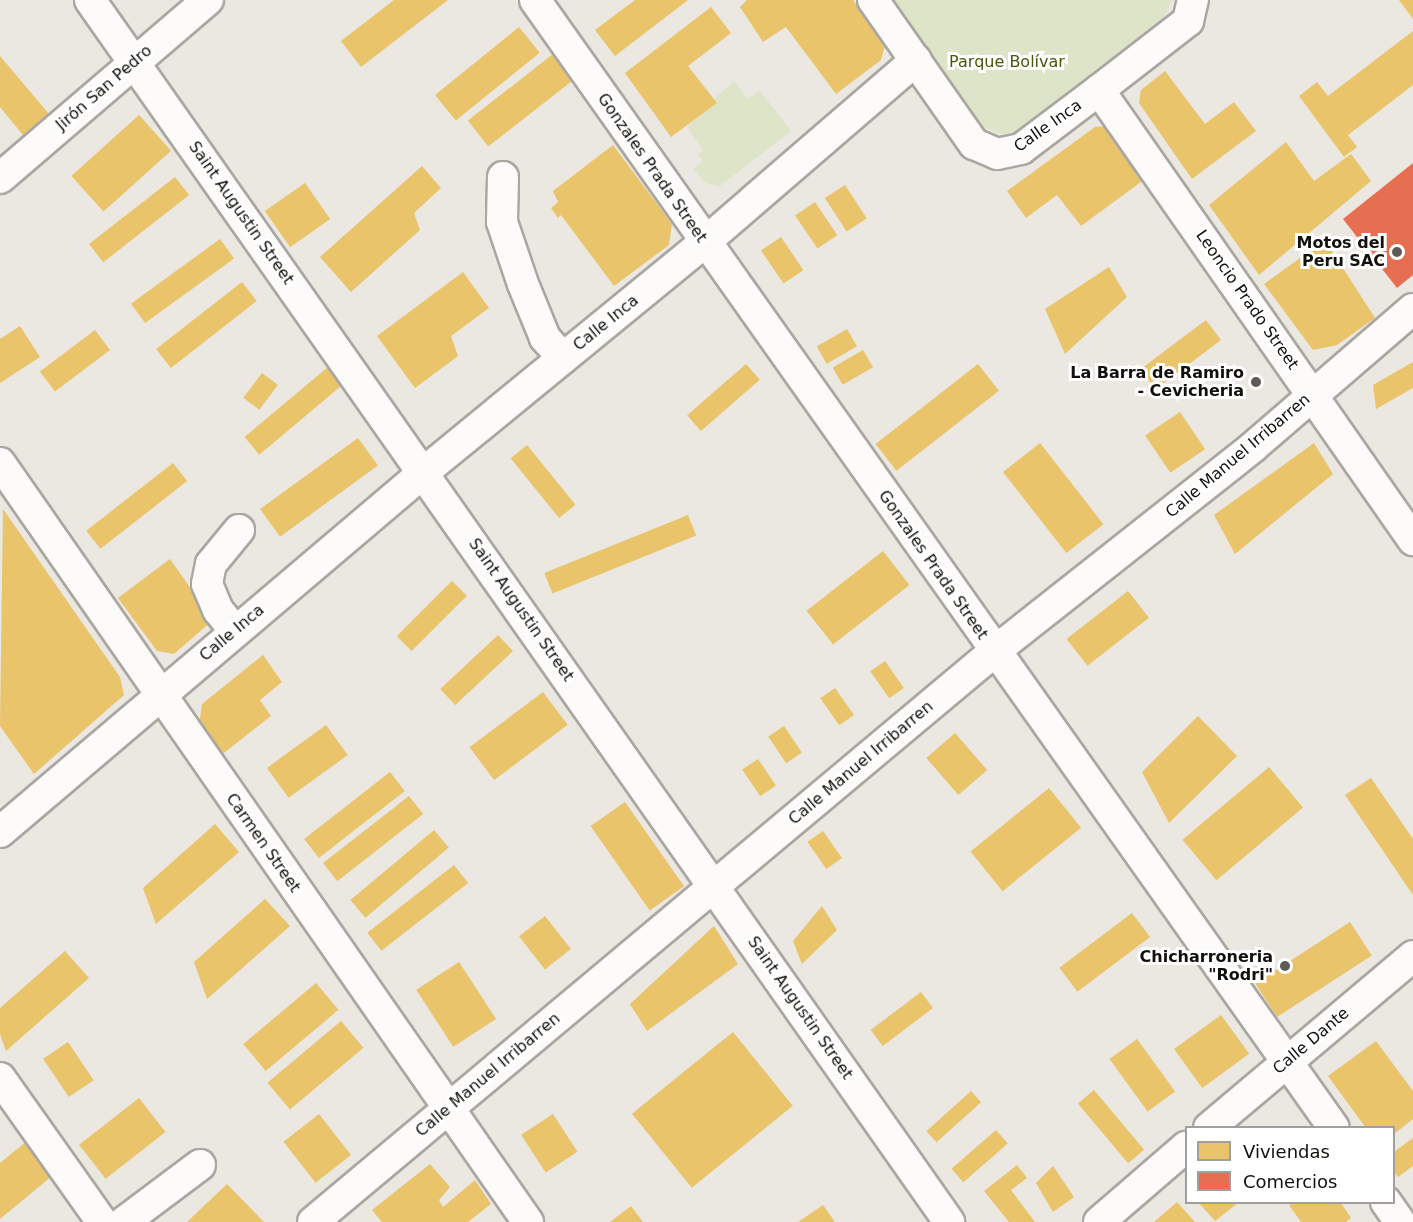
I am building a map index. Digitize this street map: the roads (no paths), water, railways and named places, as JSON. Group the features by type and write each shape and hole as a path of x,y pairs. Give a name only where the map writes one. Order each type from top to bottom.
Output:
{"street":[{"name":"Saint Augustin Street","path":"90,0 715,885 949,1222"},
{"name":"Jirón San Pedro","path":"0,177 208,0"},
{"name":"Gonzales Prada Street","path":"535,0 704,243 1334,1126"},
{"path":"873,0 916,60"},
{"name":"Calle Inca","path":"0,832 160,693 424,472 704,243 916,60 974,144 997,154 1021,149 1188,21 1193,0"},
{"name":"Leoncio Prado Street","path":"1099,90 1413,540"},
{"path":"503,177 502,222 544,338 563,358"},
{"name":"Calle Manuel Irribarren","path":"313,1222 995,651 1253,447 1413,309"},
{"name":"Carmen Street","path":"0,463 528,1222"},
{"path":"235,631 218,610 207,584 212,564 238,530"},
{"name":"Calle Dante","path":"1211,1126 1413,956"},
{"path":"0,1078 102,1222"},
{"path":"1099,1222 1185,1148"},
{"path":"124,1222 200,1165"},
{"path":"1387,1204 1400,1222"}],"place":[{"name":"Motos del Peru SAC","path":"1397,252"},
{"name":"La Barra de Ramiro - Cevicheria","path":"1256,382"},
{"name":"Chicharroneria \"Rodri\"","path":"1285,966"}],"park label":[{"name":"Parque Bolívar","path":"1007,62"}]}
